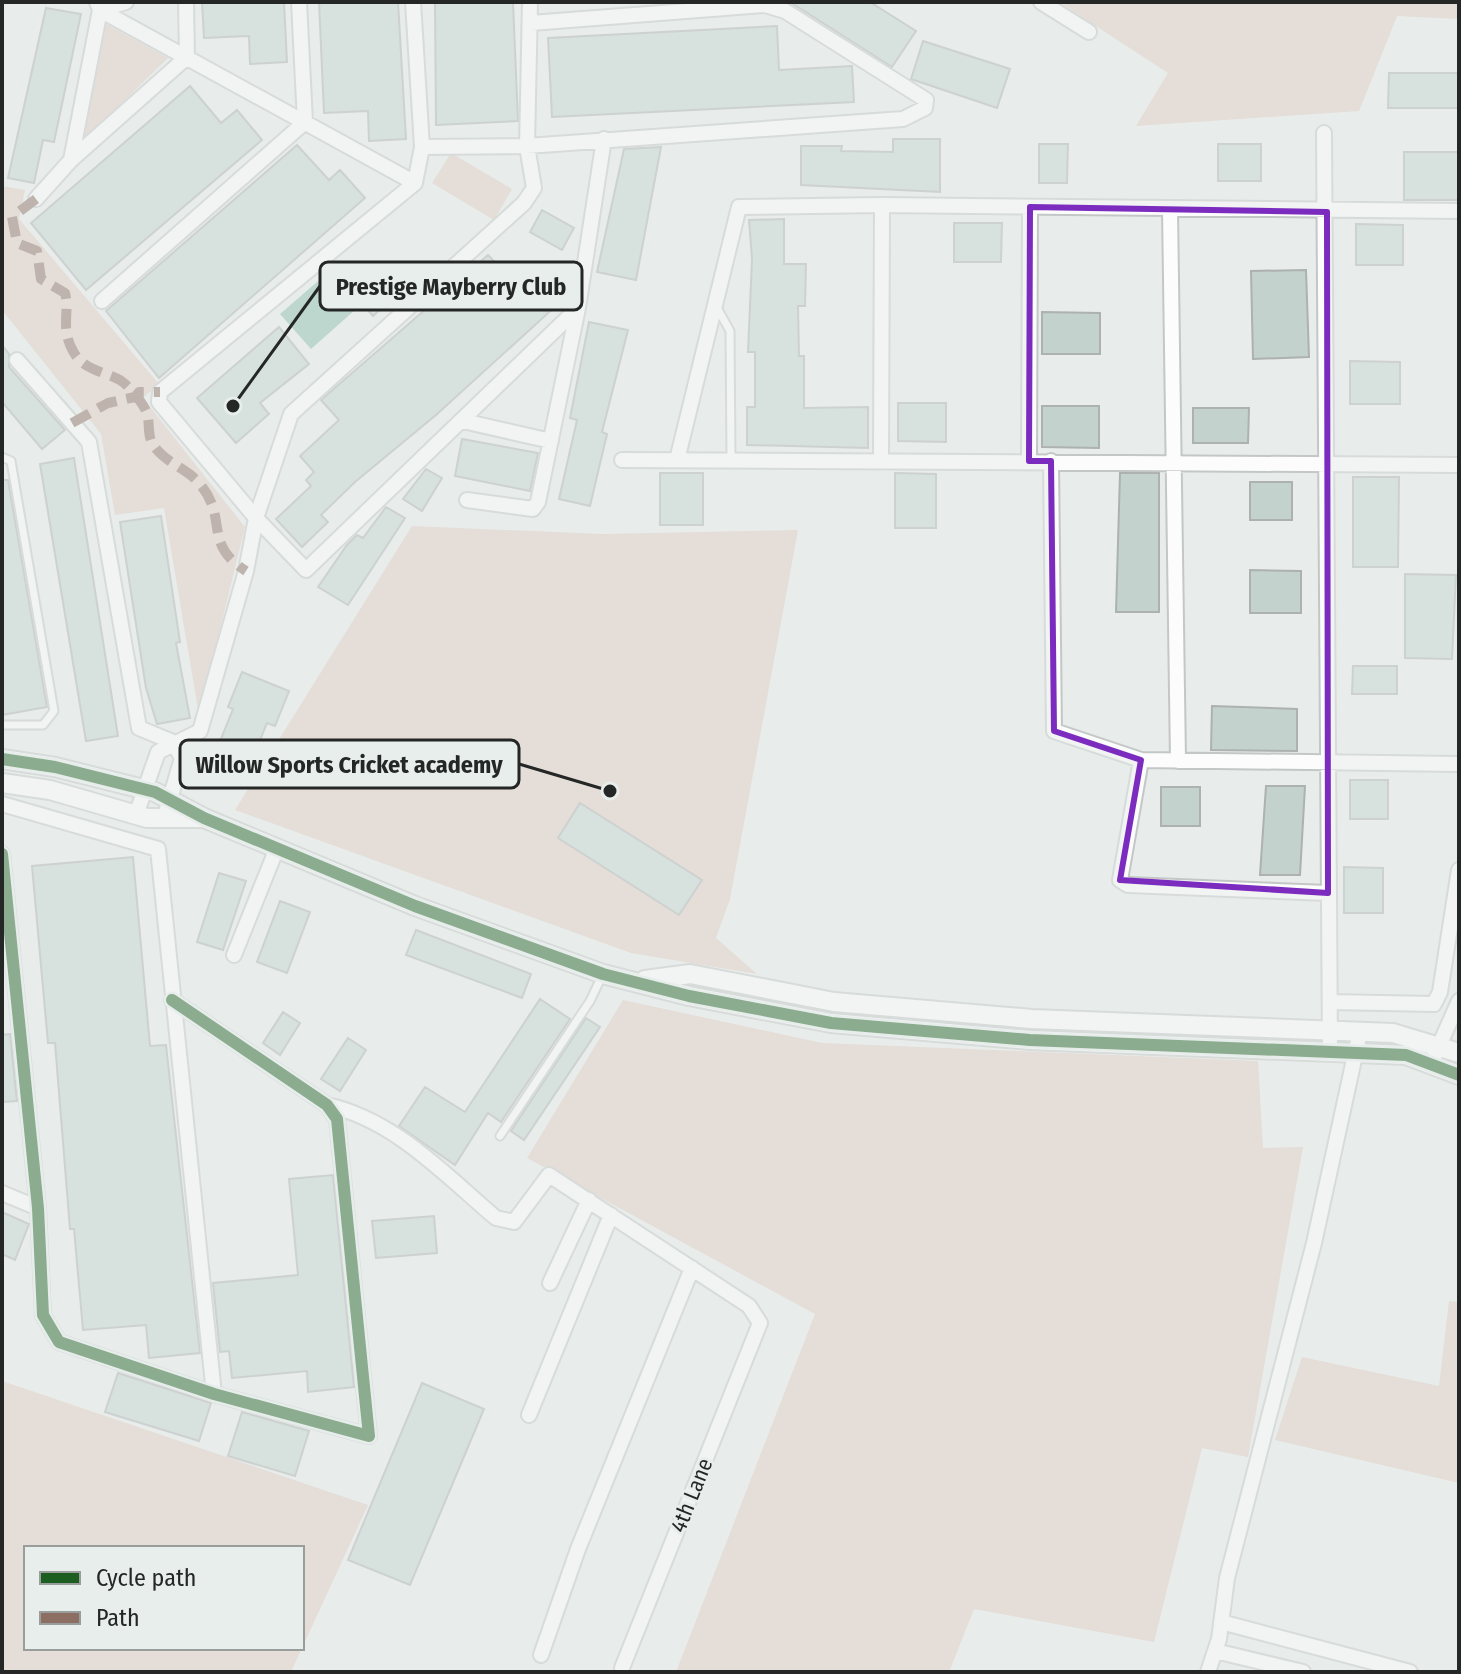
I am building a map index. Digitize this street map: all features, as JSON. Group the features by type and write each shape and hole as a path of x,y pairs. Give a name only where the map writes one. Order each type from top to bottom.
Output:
{"street":[{"path":"99,6 126,2"},
{"path":"36,199 71,160 187,57 186,2"},
{"path":"299,2 305,122"},
{"path":"413,2 422,147 415,183 160,392 159,402 256,518 306,570 578,308"},
{"path":"136,815 158,752 200,731 246,571 256,518 291,414 524,203 534,188 527,146 530,2"},
{"path":"1041,2 1089,32"},
{"path":"422,147 527,146 903,119 925,108 926,100 785,11 763,3 531,23"},
{"path":"99,6 415,183"},
{"path":"71,160 99,6"},
{"path":"102,301 305,122"},
{"path":"1324,133 1327,212 1330,1052"},
{"path":"467,500 536,507 578,308 604,139"},
{"path":"677,460 739,207 882,205 1459,211"},
{"path":"881,460 882,205"},
{"path":"1029,461 1030,207"},
{"path":"1170,210 1178,761"},
{"path":"17,360 89,442 139,728 173,742 182,758 162,821"},
{"path":"463,421 551,441"},
{"path":"622,460 1326,461 1459,465"},
{"path":"1051,461 1054,731 1141,760 1459,764"},
{"path":"2,759 55,767 145,790 204,818 415,906 603,974 689,996 831,1023 1030,1040 1406,1055 1459,1075"},
{"path":"1141,760 1120,880 1128,885 1328,893"},
{"path":"2,783 50,790 162,821 204,818"},
{"path":"2,804 158,849 214,1394"},
{"path":"234,955 277,848"},
{"path":"2,854 38,1208 43,1315 59,1342 214,1394 369,1436 337,1119 327,1105 172,1000"},
{"path":"1330,1002 1434,1004 1440,992 1459,870"},
{"path":"638,981 690,974 834,1002 1032,1019 1393,1033 1450,1050"},
{"path":"1431,1064 1450,1050 1459,1001"},
{"path":"1208,1672 1221,1622 1227,1578 1314,1243 1360,1032"},
{"path":"327,1105 358,1112 404,1140 496,1218 514,1222 549,1175 692,1268 578,1549 541,1655"},
{"path":"2,1193 38,1208"},
{"path":"550,1283 589,1200"},
{"path":"529,1415 611,1215"},
{"name":"4th Lane","path":"622,1668 760,1323 749,1306 692,1268"},
{"path":"1221,1622 1404,1671"},
{"path":"1215,1651 1303,1672"}],"lane":[{"path":"715,304 730,331 731,460"},
{"path":"2,457 11,461 54,711 43,725 2,725"},
{"path":"500,1136 590,1001 603,974"}],"highlighted area":[{"path":"1030,207 1327,212 1328,893 1120,880 1141,760 1054,731 1051,461 1029,461"}],"shaded area":[{"path":"1059,2 1459,2 1459,19 1397,16 1359,111 1136,126 1168,73"},
{"path":"106,24 168,58 83,141"},
{"path":"451,153 512,189 494,220 432,183"},
{"path":"2,186 25,190 19,219 159,384 143,398 245,527 199,715 164,508 115,515 101,434 2,310"},
{"path":"325,275 355,310 311,349 280,314"},
{"path":"412,526 602,534 798,530 730,899 716,938 757,974 631,953 235,810"},
{"path":"623,1000 822,1043 1258,1061 1263,1148 1303,1147 1248,1457 1202,1448 1154,1642 974,1609 949,1672 676,1672 815,1314 527,1158"},
{"path":"1449,1301 1459,1302 1459,1483 1275,1440 1302,1357 1439,1386"},
{"path":"2,1381 368,1505 304,1644 304,1546 24,1546 24,1650 301,1650 291,1672 2,1672"}],"building":[{"path":"202,2 284,2 287,62 250,64 249,36 204,38"},
{"path":"319,2 398,2 406,139 369,141 368,111 324,113"},
{"path":"435,2 513,2 518,121 436,125"},
{"path":"790,2 870,2 916,31 892,67"},
{"path":"46,8 81,14 54,142 43,140 34,183 8,178"},
{"path":"777,26 779,70 852,66 854,102 552,117 548,38"},
{"path":"923,41 1010,69 997,108 911,79"},
{"path":"1389,73 1459,73 1459,108 1388,108"},
{"path":"190,86 221,123 237,110 262,140 86,290 31,223"},
{"path":"893,139 940,139 940,192 801,185 801,146 842,146 841,151 893,152"},
{"path":"1039,144 1068,144 1067,183 1039,183"},
{"path":"1218,144 1261,144 1261,181 1218,181"},
{"path":"297,145 329,180 340,170 365,198 159,378 106,311"},
{"path":"661,147 636,280 597,272 624,149"},
{"path":"1404,152 1459,152 1459,200 1404,200"},
{"path":"542,210 574,228 562,250 530,232"},
{"path":"784,219 784,264 806,264 805,306 798,306 799,356 804,356 804,408 868,407 868,448 747,445 747,407 755,407 755,352 748,352 752,259 749,220"},
{"path":"954,223 1002,223 1001,262 954,262"},
{"path":"1356,224 1403,225 1403,265 1356,265"},
{"path":"488,255 522,290 533,279 557,305 436,415 355,482 321,515 328,522 302,547 276,519 311,486 306,480 314,472 300,456 339,420 321,400"},
{"path":"379,262 403,288 373,316 349,289"},
{"path":"1306,270 1309,357 1253,359 1251,271"},
{"path":"1042,312 1100,313 1100,354 1042,354"},
{"path":"589,322 628,330 602,432 607,434 590,506 559,499 577,420 570,418"},
{"path":"279,327 309,364 260,403 269,414 236,443 197,398"},
{"path":"2,345 9,354 9,367 65,430 42,449 2,402"},
{"path":"1350,361 1400,362 1400,404 1350,404"},
{"path":"898,403 946,403 946,442 898,441"},
{"path":"1042,406 1099,406 1099,448 1042,447"},
{"path":"1193,408 1249,408 1248,443 1193,443"},
{"path":"462,439 538,453 530,491 455,476"},
{"path":"74,458 118,736 86,741 40,464"},
{"path":"426,469 442,478 422,511 403,499"},
{"path":"660,473 703,473 703,525 660,525"},
{"path":"895,473 936,474 936,528 895,528"},
{"path":"1120,473 1159,473 1159,612 1116,612"},
{"path":"1353,477 1399,477 1398,567 1353,567"},
{"path":"2,480 8,480 47,707 2,715"},
{"path":"1250,482 1292,482 1292,520 1250,520"},
{"path":"386,507 405,518 348,605 318,587 347,545 357,535 363,538"},
{"path":"161,516 180,642 176,643 190,718 157,724 146,688 120,522"},
{"path":"1250,570 1301,571 1301,613 1250,613"},
{"path":"1405,574 1456,575 1452,659 1405,658"},
{"path":"1353,666 1397,666 1397,694 1352,694"},
{"path":"242,672 289,691 275,726 267,723 244,780 210,766 233,709 228,707"},
{"path":"1212,706 1297,709 1297,751 1211,750"},
{"path":"1350,780 1388,780 1388,819 1350,819"},
{"path":"1266,786 1305,786 1300,875 1260,875"},
{"path":"1161,787 1200,787 1200,826 1161,826"},
{"path":"580,803 702,880 679,915 558,838"},
{"path":"133,857 150,1046 166,1045 200,1353 149,1358 146,1325 83,1330 74,1229 70,1229 55,1043 48,1043 32,866"},
{"path":"1344,867 1383,868 1383,913 1344,913"},
{"path":"219,873 246,881 223,950 197,942"},
{"path":"280,901 310,912 287,973 257,962"},
{"path":"416,930 531,974 522,998 406,955"},
{"path":"540,999 570,1019 501,1122 488,1113 455,1165 399,1126 425,1087 465,1112"},
{"path":"283,1012 300,1023 280,1055 263,1043"},
{"path":"586,1018 600,1027 524,1140 511,1131"},
{"path":"10,1034 17,1101 2,1102 2,1035"},
{"path":"348,1038 366,1050 340,1091 321,1079"},
{"path":"333,1175 354,1387 308,1392 307,1371 232,1378 229,1351 220,1352 213,1283 298,1275 289,1179"},
{"path":"2,1212 29,1224 15,1260 2,1254"},
{"path":"434,1216 437,1253 376,1258 372,1221"},
{"path":"118,1373 211,1403 199,1441 105,1412"},
{"path":"422,1383 484,1409 410,1585 348,1560"},
{"path":"242,1412 309,1431 295,1476 228,1456"}],"marked path":[{"path":"36,199 12,217 17,243 37,251 41,279 65,293 66,328 73,351 87,366 122,381 138,398 147,415 154,446 200,484 213,508 224,551 246,571"},
{"path":"72,423 108,403 135,397 139,392 160,392"}],"cycle path":[{"path":"2,759 55,767 155,792 204,818 415,906 603,974 689,996 831,1023 1030,1040 1406,1055 1459,1075"},
{"path":"2,854 38,1208 43,1315 59,1342 214,1394 369,1436 337,1119 327,1105 172,1000"}],"place":[{"name":"Prestige Mayberry Club","path":"233,406"},
{"name":"Willow Sports Cricket academy","path":"610,791"}]}
